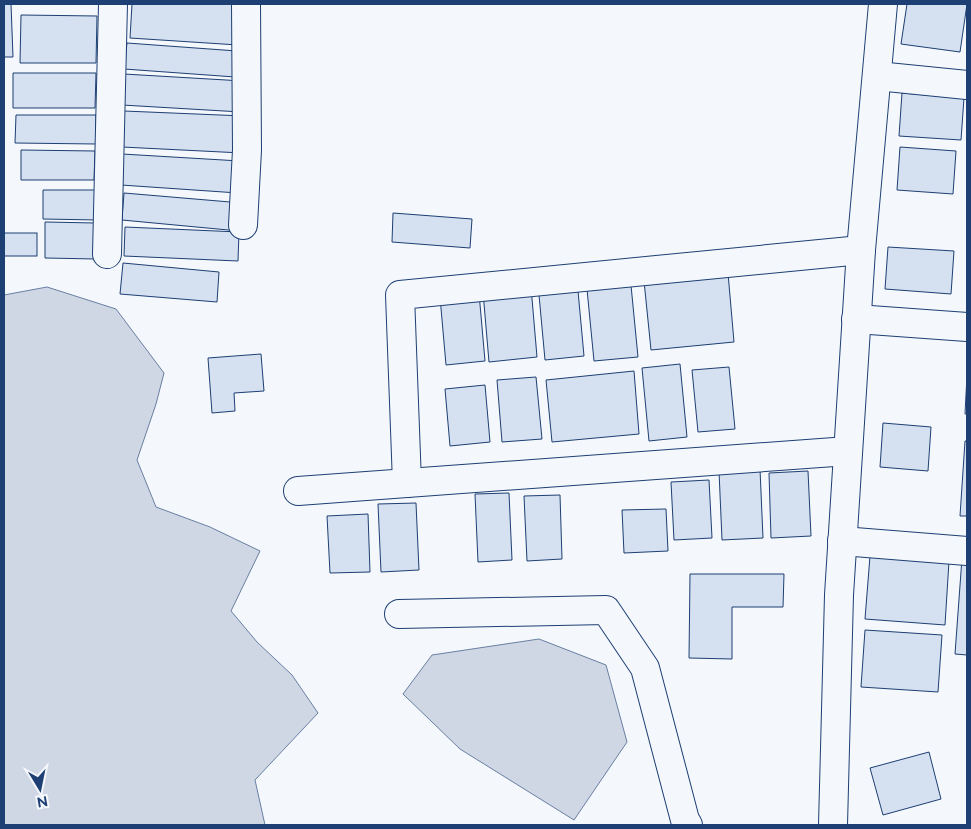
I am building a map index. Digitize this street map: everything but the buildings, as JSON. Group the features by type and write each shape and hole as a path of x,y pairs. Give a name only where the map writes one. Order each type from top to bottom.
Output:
{"street":[{"path":"107,254 113,4"},
{"path":"243,225 247,150 246,4"},
{"path":"833,825 842,541 861,250 883,4"},
{"path":"877,76 967,85"},
{"path":"407,483 400,295 861,250"},
{"path":"856,319 967,327"},
{"path":"298,492 848,451"},
{"path":"842,541 967,551"},
{"path":"399,614 606,610 646,668 685,820 688,825"}],"shaded area":[{"path":"47,287 116,309 164,373 156,404 137,460 156,507 210,527 260,551 231,611 257,642 292,675 318,713 255,780 265,825 4,825 4,295"},
{"path":"539,639 606,665 627,742 574,820 460,749 403,694 432,655"}]}
